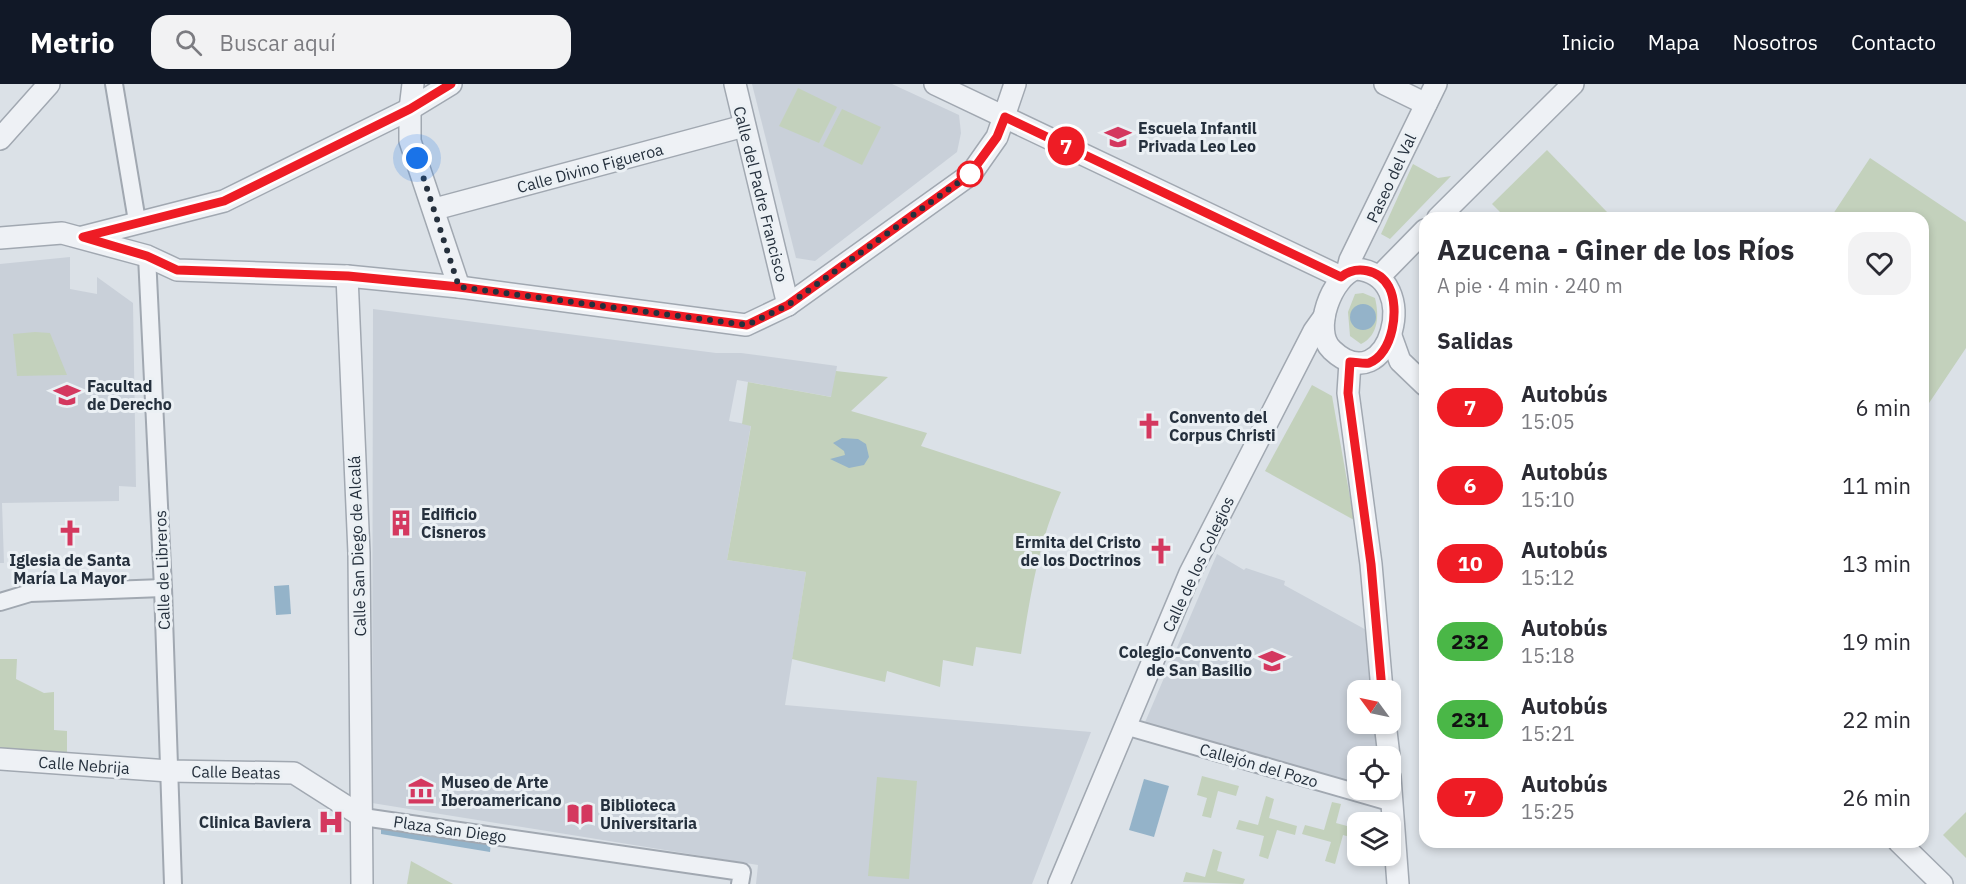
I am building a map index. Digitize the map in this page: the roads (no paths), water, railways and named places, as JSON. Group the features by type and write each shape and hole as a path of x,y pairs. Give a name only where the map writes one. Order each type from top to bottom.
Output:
{"street":[{"path":"0,139 49,84"},
{"path":"114,84 137,221"},
{"path":"413,84 410,141 435,209 459,287"},
{"path":"83,237 137,221 169,216 224,201 410,109 451,84"},
{"name":"Calle del Padre Francisco","path":"735,84 788,305"},
{"path":"935,84 1344,274 1374,273 1419,235"},
{"path":"0,238 62,233 147,256 177,270 348,276 459,287 747,325 788,305 970,174 997,137 1015,84"},
{"path":"1385,84 1426,104"},
{"name":"Paseo del Val","path":"1344,274 1436,84"},
{"path":"1444,212 1573,84"},
{"name":"Calle Divino Figueroa","path":"435,209 744,126"},
{"path":"1374,215 1367,246 1374,273 1389,287 1393,302 1391,336 1400,361 1419,380"},
{"name":"Calle de Libreros","path":"147,256 163,588 173,884"},
{"path":"1344,274 1330,296 1324,317 1328,346 1350,362 1367,363 1379,357 1391,336"},
{"name":"Calle San Diego de Alcalá","path":"348,276 358,554 363,817 362,884"},
{"name":"Calle de los Colegios","path":"1059,884 1190,573 1314,331 1324,317"},
{"path":"1379,357 1400,361"},
{"path":"1350,362 1348,393 1371,564 1381,680"},
{"path":"0,602 30,593 163,588"},
{"name":"Callejón del Pozo","path":"1125,726 1393,803"},
{"name":"Calle Nebrija","path":"0,759 169,771"},
{"name":"Calle Beatas","path":"169,771 294,773 363,817"},
{"path":"1393,800 1398,884"},
{"name":"Plaza San Diego","path":"363,817 742,872 740,884"},
{"path":"1905,848 1942,884"}],"water":[{"path":"1363,304 1372,308 1376,317 1372,326 1363,330 1354,326 1350,317 1354,308"},
{"path":"842,438 858,439 866,444 869,457 864,465 849,468 830,459 845,455 844,451 833,443"},
{"path":"289,585 291,614 276,615 274,586"},
{"path":"1144,779 1169,786 1154,837 1129,830"},
{"path":"381,825 491,842 490,852 381,834"}],"place":[{"name":"Escuela Infantil Privada Leo Leo","path":"1118,137"},
{"name":"Facultad de Derecho","path":"67,395"},
{"name":"Convento del Corpus Christi","path":"1149,426"},
{"name":"Edificio Cisneros","path":"401,523"},
{"name":"Iglesia de Santa María La Mayor","path":"70,533"},
{"name":"Ermita del Cristo de los Doctrinos","path":"1161,551"},
{"name":"Colegio-Convento de San Basilio","path":"1272,661"},
{"name":"Museo de Arte Iberoamericano","path":"421,791"},
{"name":"Biblioteca Universitaria","path":"580,814"},
{"name":"Clinica Baviera","path":"331,822"}]}
